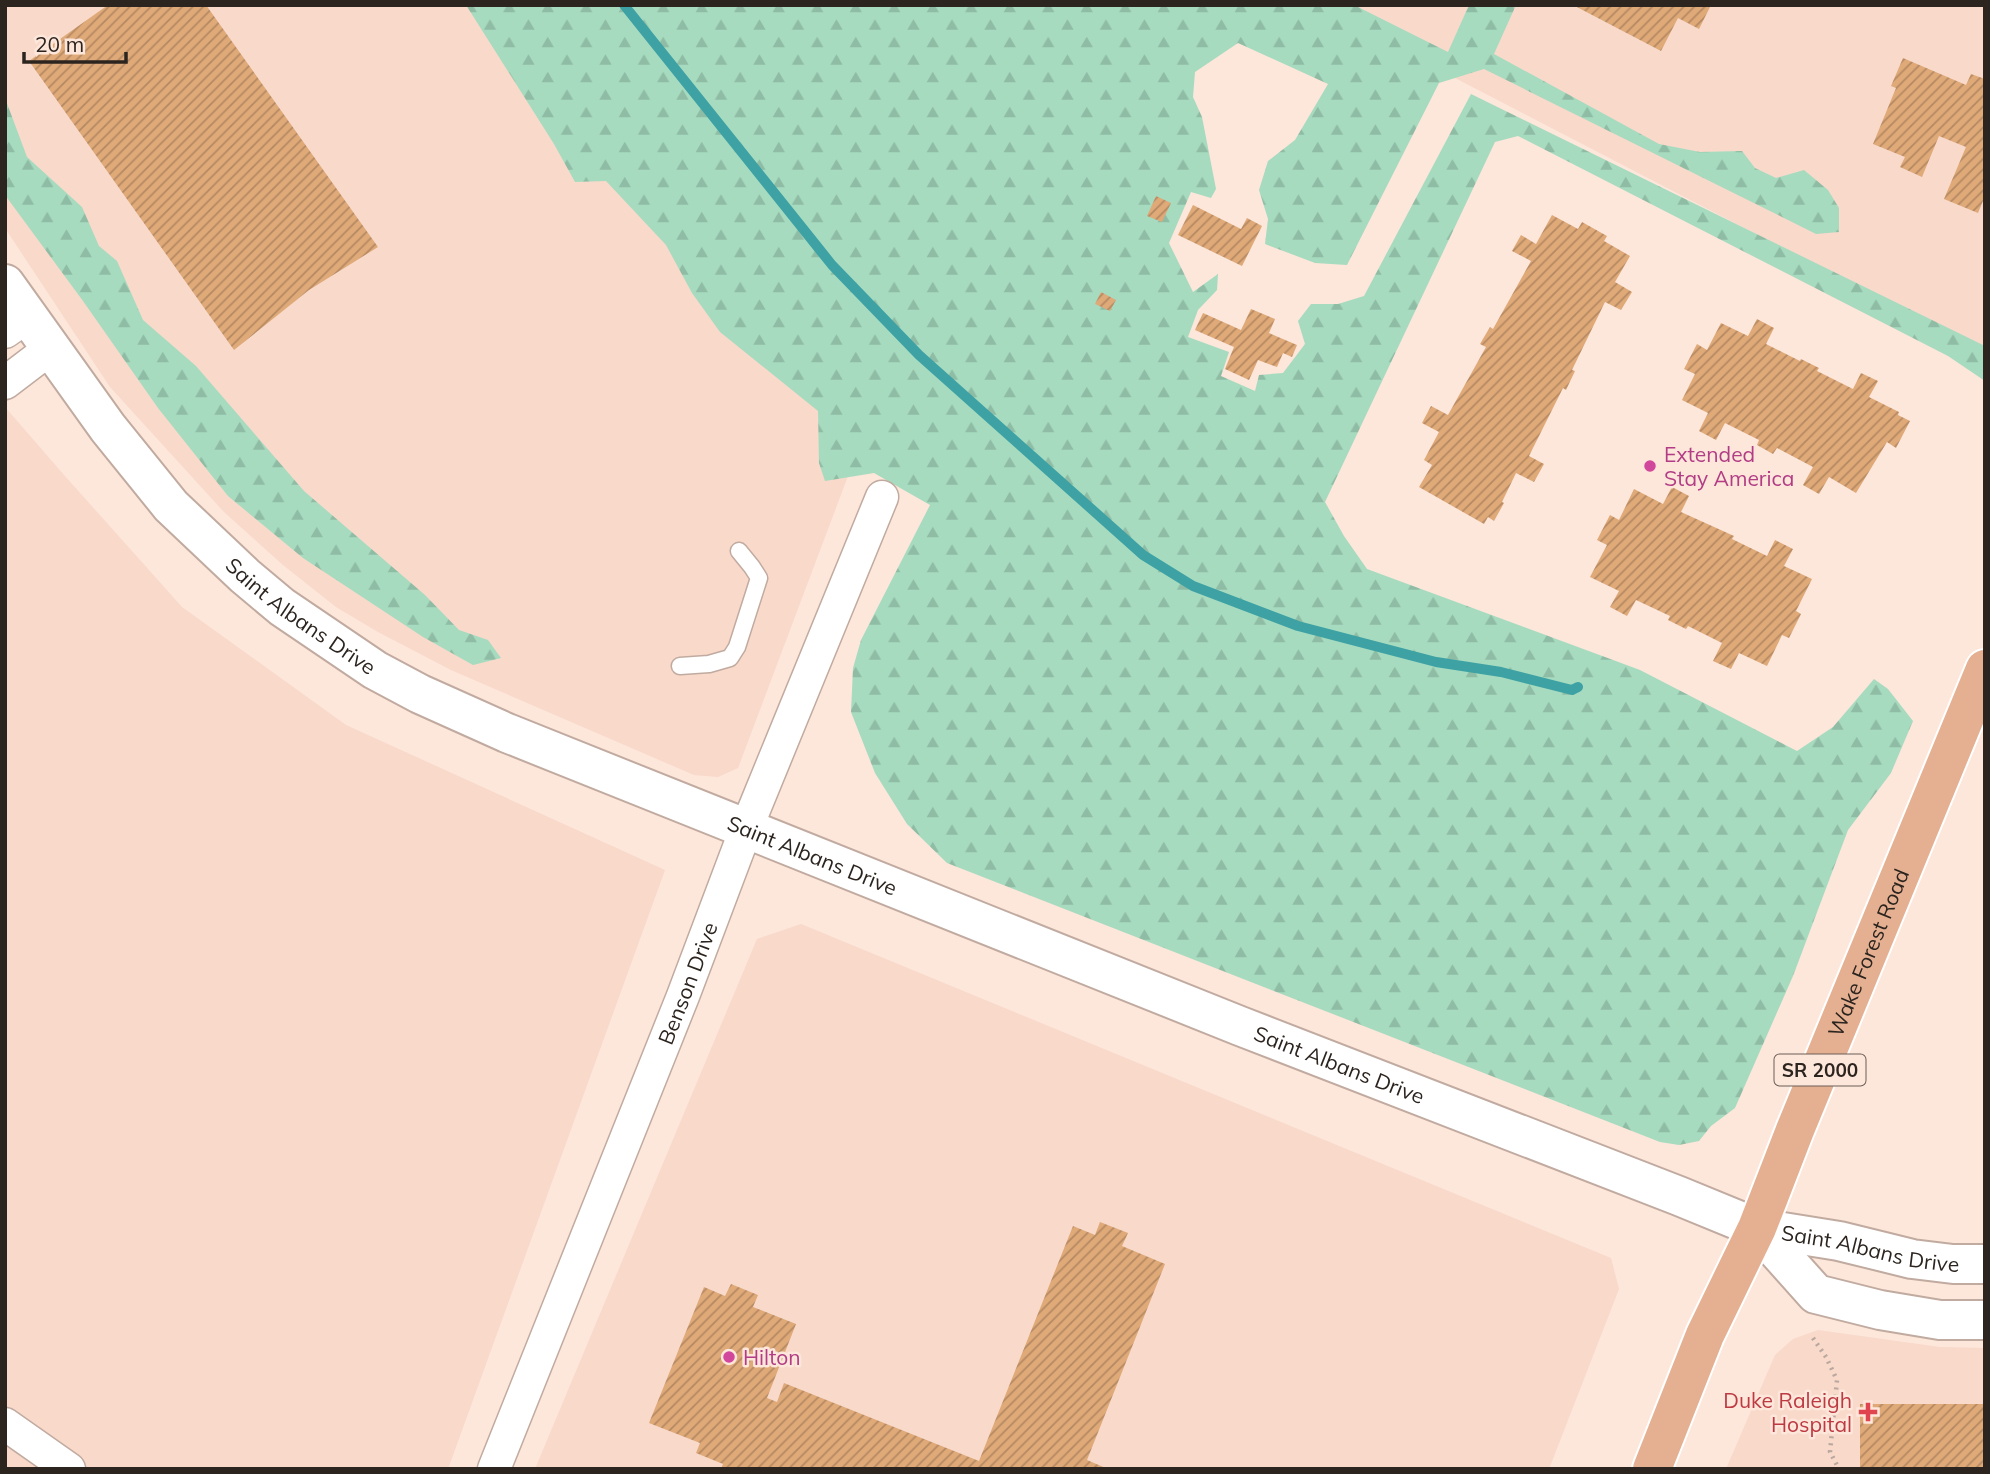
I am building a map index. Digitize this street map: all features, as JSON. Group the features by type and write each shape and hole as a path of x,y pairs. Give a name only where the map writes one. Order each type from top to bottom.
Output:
{"main road":[{"name":"Wake Forest Road","path":"1652,1469 1704,1335 1757,1228 1985,669"}],"street":[{"name":"Saint Albans Drive","path":"5,284 16,324 51,348 108,428 171,506 282,607 375,670 421,694 507,733 747,829 1757,1228 1839,1241 1912,1258 1953,1264 1985,1264"},
{"path":"5,383 51,348"},
{"name":"Benson Drive","path":"494,1469 747,829 882,497"},
{"name":"Saint Albans Drive","path":"1757,1228 1816,1294 1880,1310 1940,1320 1985,1320"},
{"path":"5,1424 69,1469"}],"lane":[{"path":"680,666 709,664 730,658 737,647 759,578 739,551"}],"path":[{"path":"1813,1338 1838,1380 1830,1452 1839,1469"}],"shaded area":[{"path":"5,5 665,5 851,468 738,768 718,777 694,775 451,670 336,607 283,565 224,512 110,387 5,228"},
{"path":"1308,5 1985,5 1985,353 1457,79"},
{"path":"5,407 182,607 346,725 665,870 448,1469 5,1469"},
{"path":"801,924 1611,1258 1619,1289 1549,1469 535,1469 757,939"},
{"name":"Duke Raleigh Hospital","path":"1818,1330 1940,1347 1985,1348 1985,1469 1726,1469 1775,1355 1793,1339"}],"green space":[{"path":"466,5 1354,5 1448,52 1469,5 1516,5 1494,54 1659,144 1700,152 1742,151 1755,168 1776,178 1804,170 1828,190 1839,208 1839,232 1816,234 1484,69 1439,83 1347,265 1315,263 1265,244 1268,219 1259,190 1268,161 1295,140 1328,84 1238,43 1195,72 1193,97 1202,117 1216,189 1211,198 1191,192 1169,243 1193,292 1218,274 1217,290 1198,310 1188,337 1229,352 1221,376 1255,391 1259,375 1283,373 1305,344 1298,321 1311,304 1338,304 1364,296 1471,94 1985,346 1985,381 1948,356 1518,136 1495,142 1325,502 1367,569 1640,670 1797,751 1833,727 1874,679 1888,689 1913,721 1891,773 1848,830 1793,976 1735,1108 1711,1126 1699,1141 1679,1145 1660,1142 947,863 907,824 875,773 851,712 853,668 861,640 930,505 874,473 825,481 819,463 818,411 720,332 692,293 666,245 606,181 575,182"},
{"path":"5,98 27,157 82,207 99,246 117,261 143,320 196,366 304,491 425,595 459,630 488,640 501,658 473,665 423,637 303,558 228,496 158,408 5,195"}],"building":[{"path":"108,5 206,5 378,247 309,290 234,350 29,61"},
{"path":"1573,5 1711,5 1699,29 1678,18 1661,51"},
{"path":"1903,58 1966,85 1971,74 1985,79 1985,196 1978,213 1944,199 1966,147 1939,136 1922,177 1900,167 1905,157 1873,144 1896,88 1891,86"},
{"path":"1156,196 1171,203 1162,222 1147,216"},
{"path":"1193,205 1241,229 1247,218 1262,226 1242,266 1178,235"},
{"path":"1552,215 1578,229 1582,222 1607,236 1604,241 1630,256 1615,282 1632,292 1621,310 1605,302 1572,370 1575,371 1566,390 1563,388 1529,456 1544,464 1534,482 1516,473 1494,521 1488,517 1484,524 1419,487 1432,465 1424,460 1439,432 1422,423 1431,406 1448,415 1486,347 1480,344 1490,327 1493,329 1531,261 1512,251 1521,235 1536,244"},
{"path":"1101,292 1116,300 1110,311 1095,304"},
{"path":"1251,309 1275,319 1269,333 1297,345 1292,357 1283,353 1277,367 1258,360 1249,380 1225,369 1234,347 1195,330 1203,313 1241,330"},
{"path":"1757,319 1774,328 1766,344 1819,368 1817,371 1853,389 1861,373 1878,381 1869,397 1899,412 1898,415 1910,421 1896,448 1887,442 1856,493 1829,477 1819,494 1803,485 1813,467 1777,448 1773,454 1757,445 1759,440 1725,423 1716,440 1699,431 1708,413 1682,400 1695,374 1684,369 1697,344 1707,350 1721,323 1748,336"},
{"path":"1672,487 1689,496 1681,512 1734,536 1732,539 1767,556 1775,540 1793,549 1784,566 1812,579 1796,611 1801,614 1789,638 1782,635 1767,666 1739,653 1731,669 1713,661 1722,643 1688,626 1686,629 1668,620 1670,616 1636,600 1627,616 1610,607 1619,591 1590,577 1607,545 1597,540 1610,515 1619,520 1634,489 1663,504"},
{"name":"Hilton","path":"1100,1222 1128,1233 1122,1246 1165,1264 1087,1460 1108,1469 721,1469 723,1464 696,1453 700,1443 649,1423 704,1287 725,1296 731,1284 758,1295 753,1307 796,1324 767,1398 777,1402 784,1383 979,1461 1073,1226 1095,1235"},
{"path":"1860,1404 1985,1404 1985,1469 1860,1469"}],"waterway":[{"path":"624,5 832,265 919,355 1143,555 1193,586 1298,626 1436,662 1501,672 1572,690 1578,687"}],"place":[{"name":"Extended Stay America","path":"1650,466"},
{"name":"Hilton","path":"729,1357"},
{"name":"Duke Raleigh Hospital","path":"1868,1412"}]}
